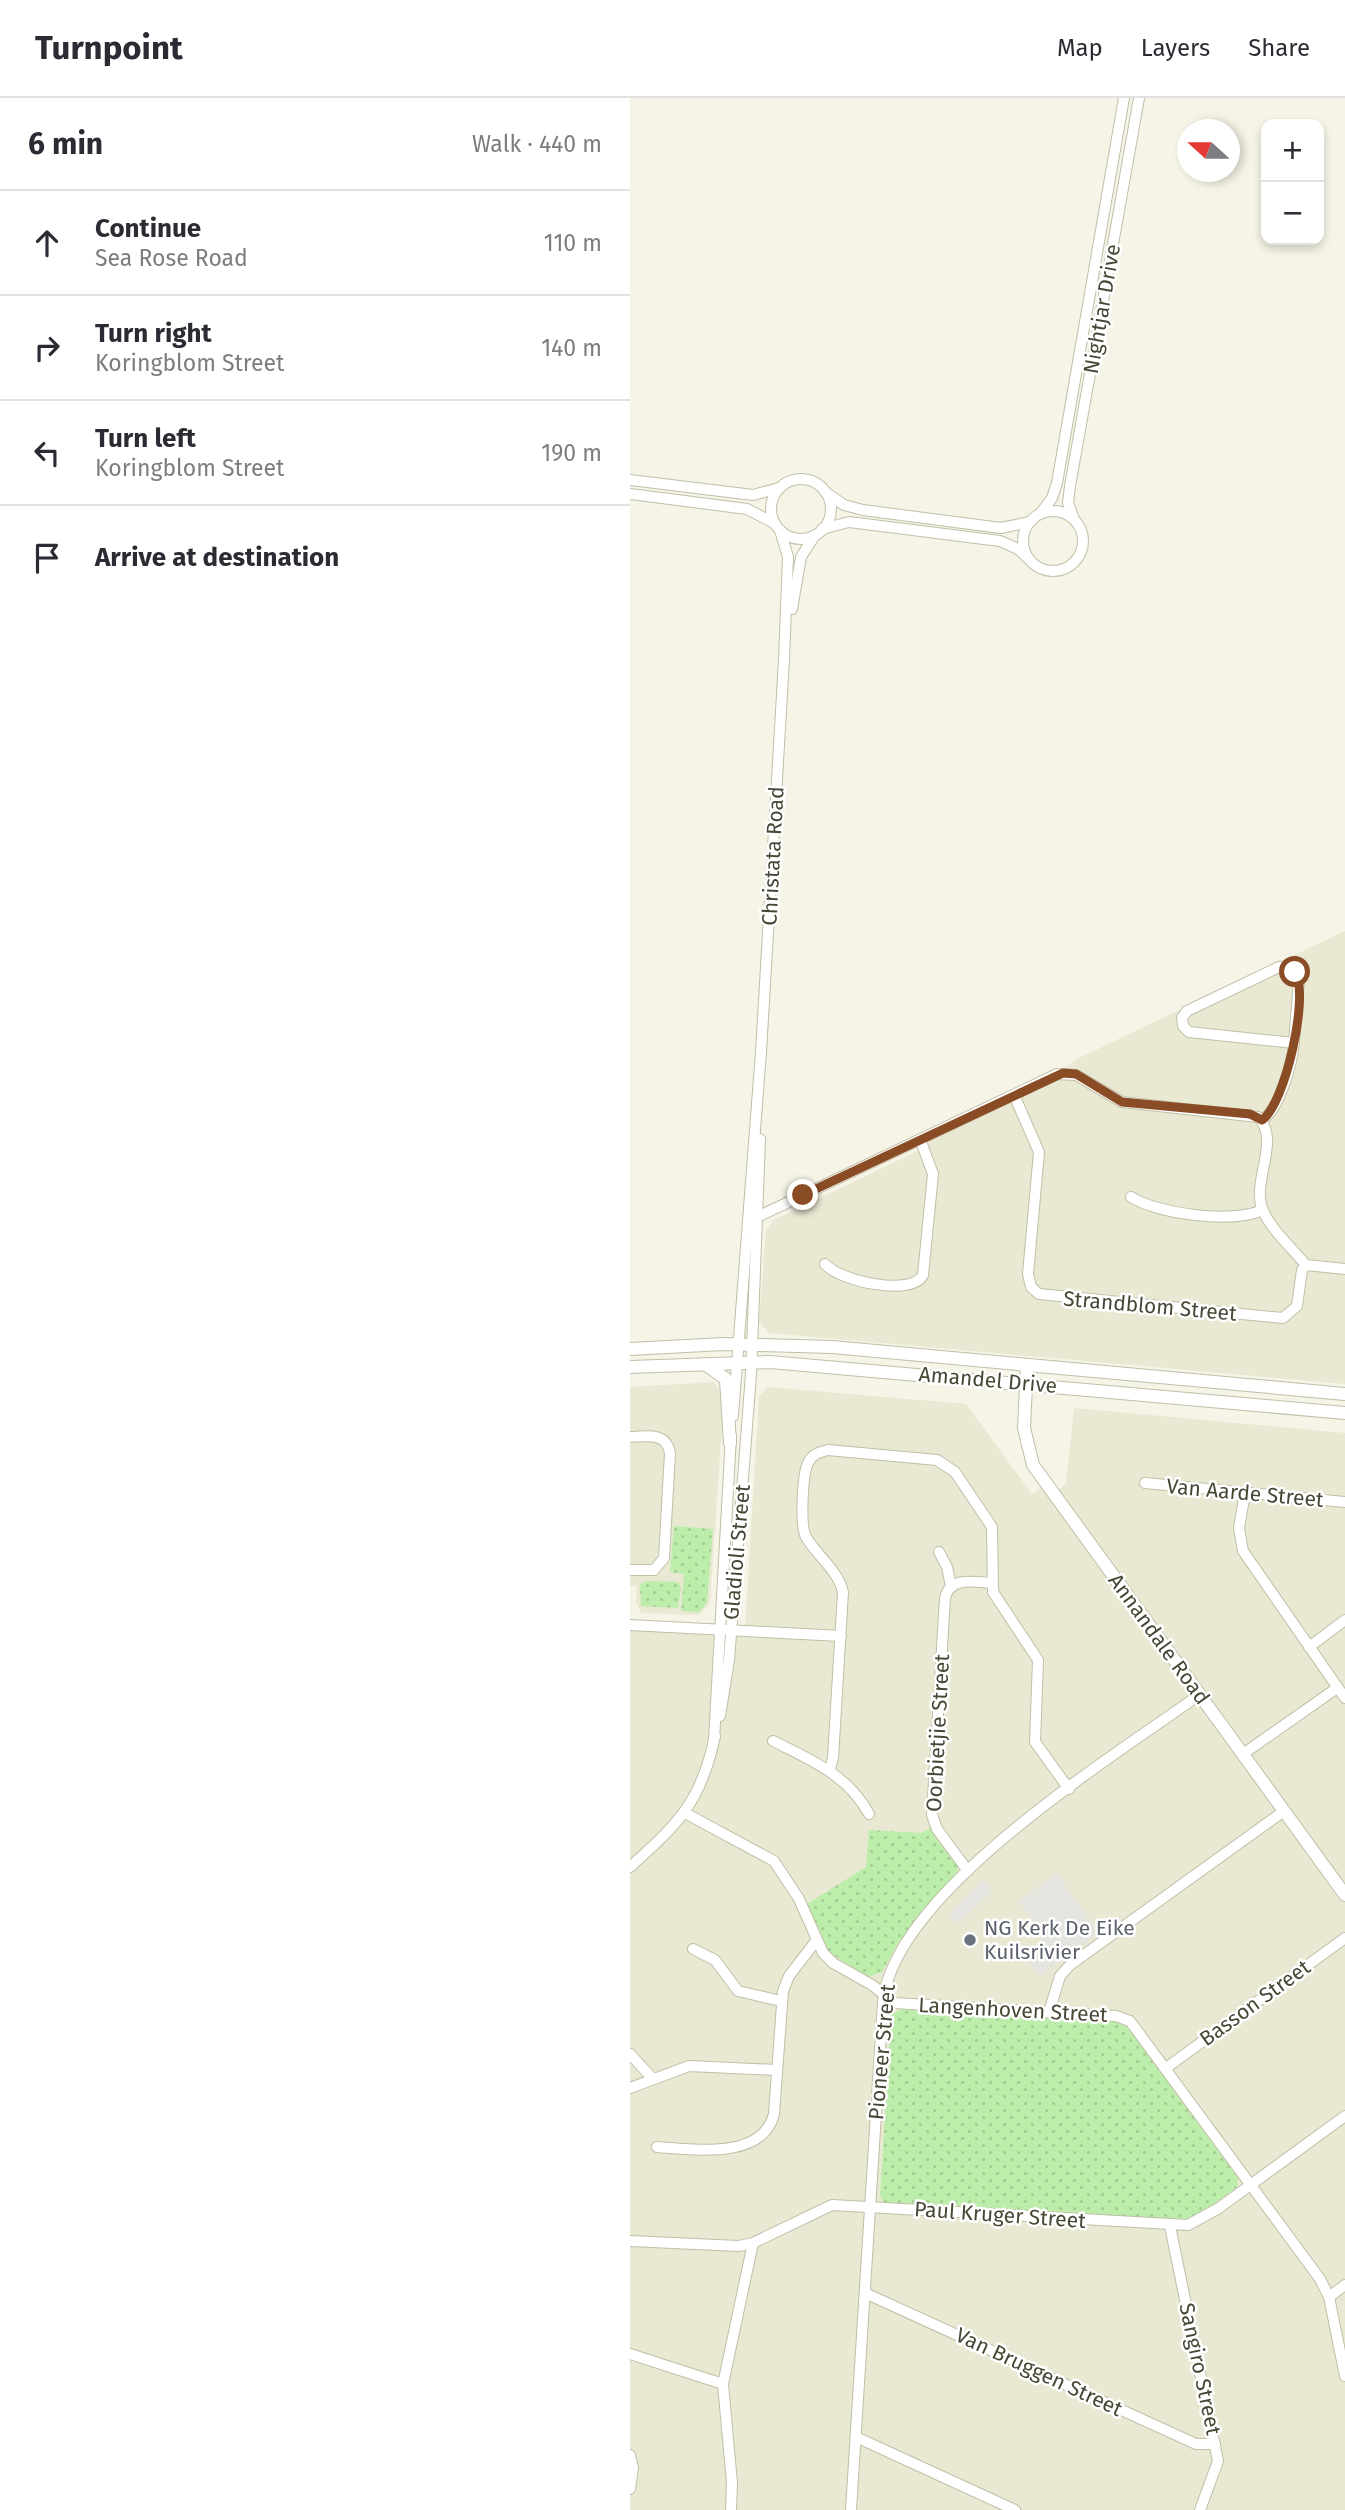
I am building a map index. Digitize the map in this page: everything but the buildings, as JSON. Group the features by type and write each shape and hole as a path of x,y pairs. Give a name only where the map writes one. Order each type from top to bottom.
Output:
{"street":[{"name":"Nightjar Drive","path":"1040,514 1052,498 1057,483 1124,98"},
{"name":"Nightjar Drive","path":"1074,519 1068,503 1070,486 1139,98"},
{"path":"630,480 753,495 803,479 816,483 844,505 863,510 1001,528 1030,522 1040,514 1060,512 1074,519 1082,532 1083,547 1070,566 1049,570 1018,549 1000,541 849,522 797,538 761,513 747,509 630,494"},
{"path":"778,527 771,506 779,488"},
{"path":"819,531 830,512 825,492"},
{"path":"1030,522 1024,543 1030,559"},
{"name":"Christata Road","path":"745,1344 746,1223 761,1052 784,660 788,557 778,527"},
{"name":"Christata Road","path":"784,660 799,565 807,544 819,531"},
{"path":"1262,1120 1268,1116 1277,1099 1292,1062 1294,1043 1299,980 1292,969 1279,967 1187,1011 1182,1018 1183,1026 1189,1031 1294,1043"},
{"name":"Christata Road","path":"745,1344 758,1216 761,1052"},
{"path":"746,1223 1057,1074 1070,1073 1122,1102 1250,1114 1262,1120 1267,1133 1260,1198 1262,1210 1306,1265 1345,1269"},
{"name":"Strandblom Street","path":"1014,1095 1039,1152 1028,1274 1031,1287 1039,1294 1283,1318 1297,1306 1302,1270 1306,1265"},
{"path":"825,1264 838,1275 852,1280 908,1286 920,1282 923,1275 933,1174 920,1139"},
{"path":"1131,1197 1159,1209 1241,1217 1262,1210"},
{"name":"Amandel Drive","path":"630,1349 745,1344 832,1347 1345,1394"},
{"name":"Gladioli Street","path":"725,1629 730,1443 738,1362 745,1344"},
{"name":"Gladioli Street","path":"630,1867 685,1813 706,1775 714,1741 752,1362 745,1344"},
{"name":"Amandel Drive","path":"630,1367 752,1362 853,1368 1345,1413"},
{"path":"703,1363 726,1379 730,1443"},
{"name":"Annandale Road","path":"1027,1365 1024,1436 1033,1465 1345,1895"},
{"path":"630,1437 658,1436 668,1444 670,1453 664,1558 654,1570 630,1570"},
{"path":"830,1769 841,1636 842,1586 808,1540 803,1527 806,1469 814,1456 823,1451 932,1459 947,1464 991,1524 992,1583 995,1597 1037,1655 1034,1738 1069,1789"},
{"name":"Van Aarde Street","path":"1145,1483 1345,1503"},
{"path":"1245,1493 1240,1528 1243,1551 1345,1698"},
{"path":"939,1552 947,1567 951,1586 962,1582 992,1583"},
{"name":"Oorbietjie Street","path":"951,1586 945,1598 932,1815 937,1829 968,1871"},
{"path":"1309,1647 1345,1620"},
{"path":"630,1625 841,1636"},
{"path":"1243,1754 1337,1688"},
{"name":"Pioneer Street","path":"851,2510 883,1994 891,1966 904,1944 947,1890 1020,1824 1199,1695"},
{"path":"773,1741 830,1769 859,1795 869,1814"},
{"path":"1049,2012 1060,1976 1070,1965 1284,1811"},
{"name":"Langenhoven Street","path":"685,1813 774,1861 802,1905 816,1941 833,1963 894,2003 1126,2018 1166,2068 1316,2273 1329,2297 1345,2376"},
{"name":"Basson Street","path":"1166,2068 1345,1938"},
{"path":"657,2147 725,2151 759,2135 774,2118 781,2001 789,1976 816,1941"},
{"path":"693,1950 715,1960 738,1991 781,2001"},
{"path":"630,2054 653,2079"},
{"path":"630,2088 699,2065 777,2070"},
{"name":"Paul Kruger Street","path":"630,2241 727,2247 753,2243 825,2206 1170,2226 1199,2220 1345,2116"},
{"name":"Sangiro Street","path":"1170,2226 1215,2444 1217,2471 1200,2510"},
{"path":"732,2510 723,2384 753,2243"},
{"path":"1329,2297 1345,2285"},
{"name":"Van Bruggen Street","path":"865,2293 1196,2444 1215,2444"},
{"path":"630,2354 723,2384"},
{"path":"856,2437 1015,2510"},
{"path":"630,2455 633,2468 630,2489"}],"shaded area":[{"path":"1345,931 1345,1384 769,1333 759,1322 766,1231 774,1220 924,1148 921,1139 1057,1073 1081,1057"},
{"path":"713,1382 724,1394 710,1603 699,1615 641,1613 636,1602 637,1586 630,1586 630,1387"},
{"path":"768,1387 966,1404 1032,1494 1047,1483 1055,1493 1066,1484 1074,1408 1345,1433 1345,2510 630,2510 630,1622 745,1629 759,1396"},
{"path":"1056,1872 1099,1933 1039,1977 1025,1956 1044,1938 1019,1901"},
{"path":"984,1878 993,1891 957,1925 948,1914"}],"green space":[{"path":"674,1526 713,1529 707,1603 699,1612 681,1611 684,1574 670,1572"},
{"path":"645,1581 678,1582 681,1587 678,1608 641,1606 640,1585"},
{"path":"931,1827 958,1865 957,1872 898,1943 882,1972 867,1977 829,1952 807,1904 866,1867 869,1830 922,1833"},
{"path":"901,2009 1119,2022 1127,2026 1238,2178 1237,2187 1200,2214 1179,2221 883,2202 880,2196 891,2015"}],"place":[{"name":"NG Kerk De Eike Kuilsrivier","path":"970,1940"}],"route":[{"path":"803,1195 1063,1073 1076,1074 1122,1102 1250,1114 1262,1120 1272,1110 1292,1062 1299,986 1295,972"}]}
